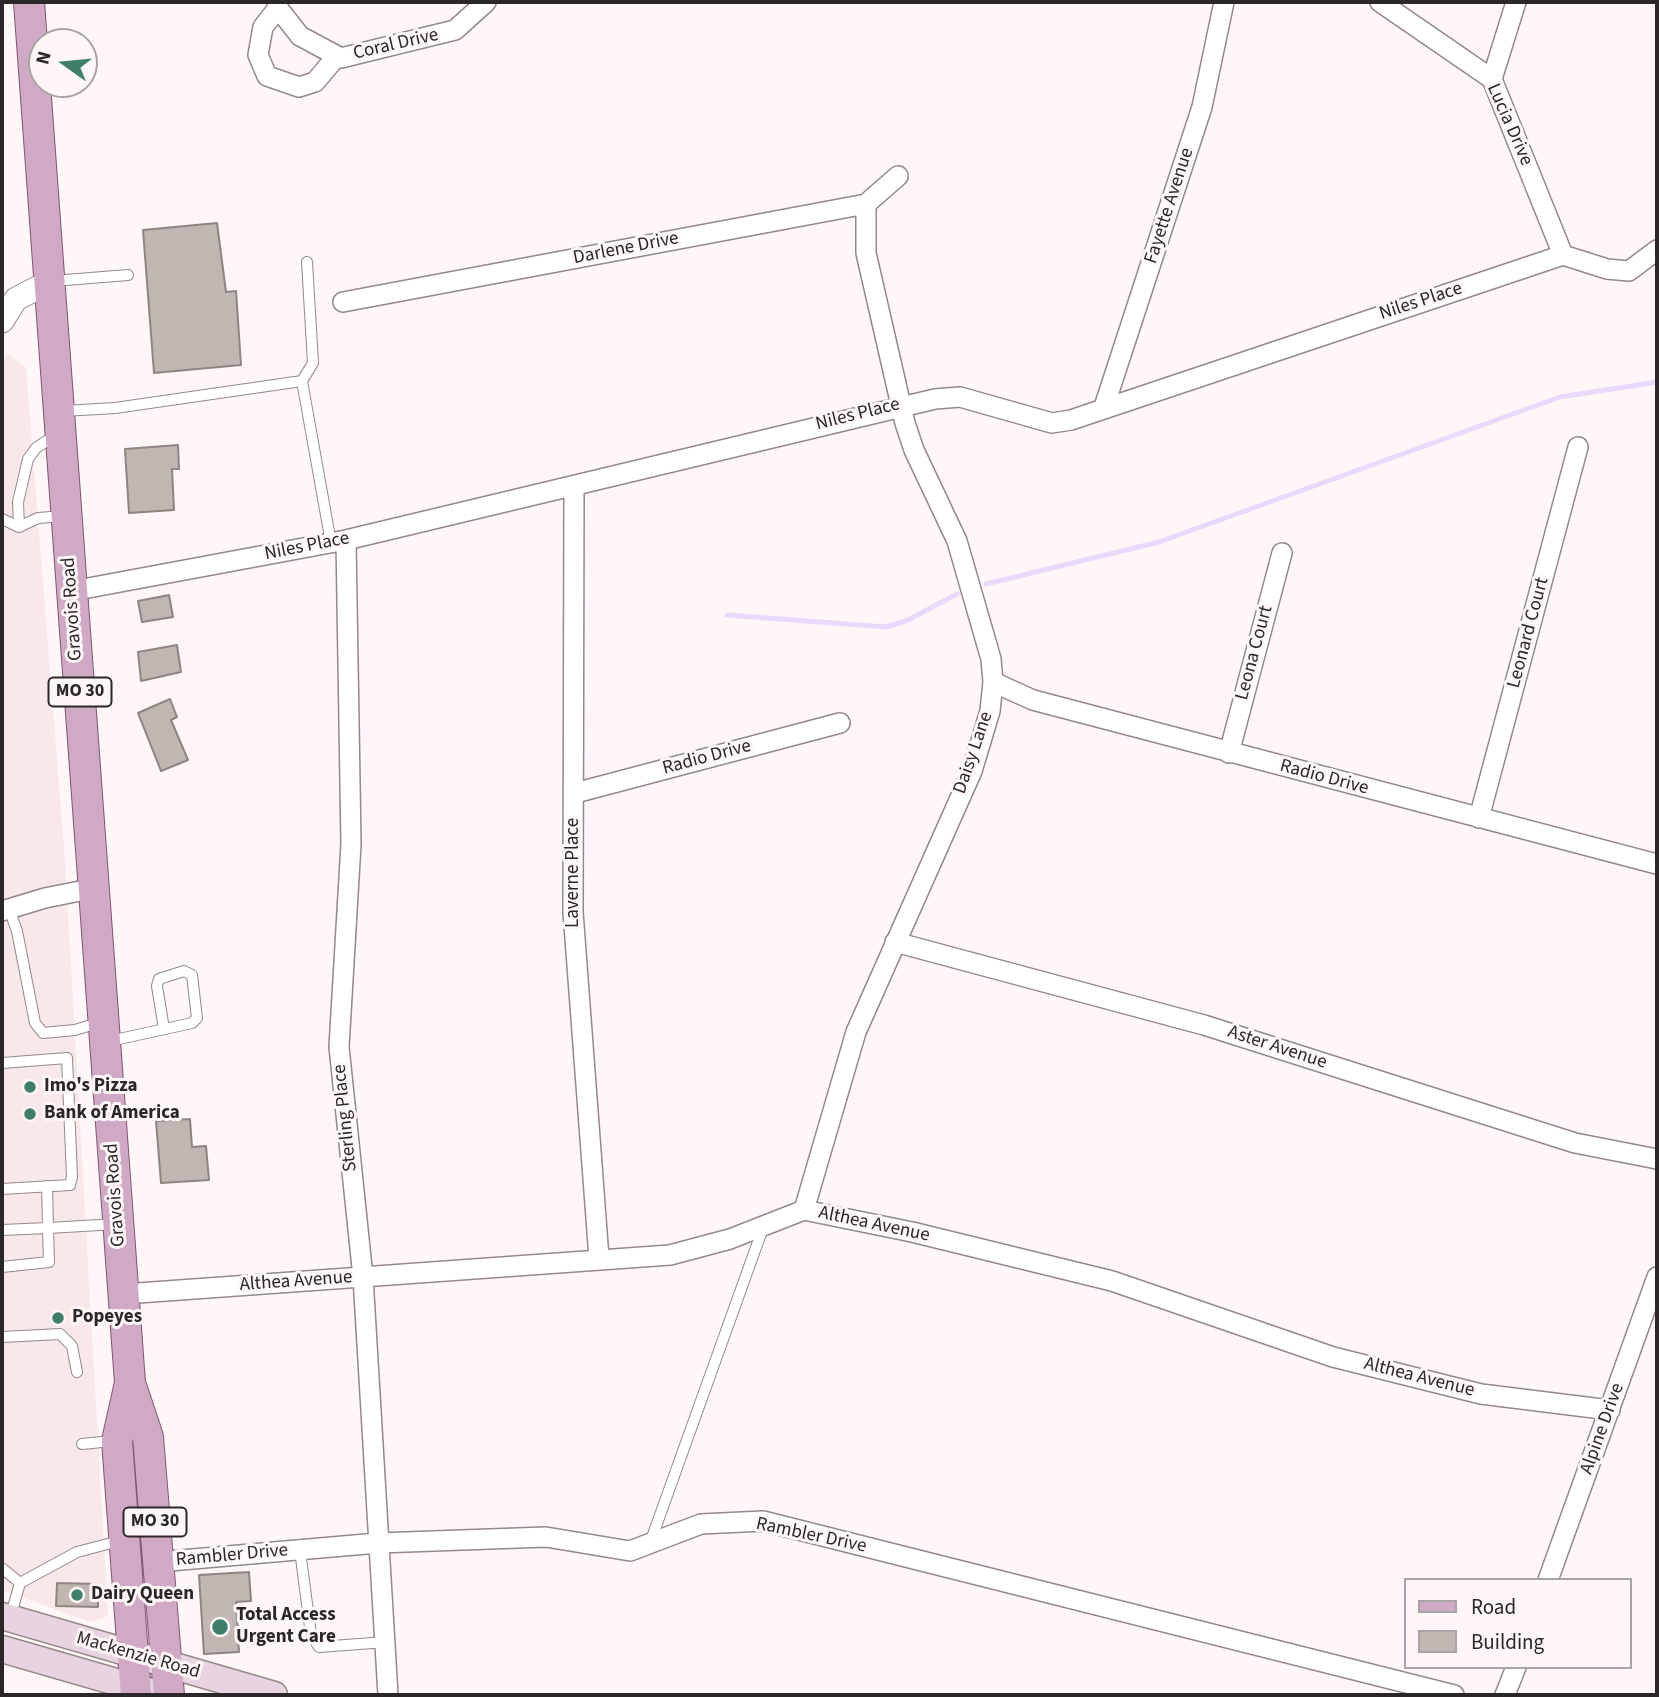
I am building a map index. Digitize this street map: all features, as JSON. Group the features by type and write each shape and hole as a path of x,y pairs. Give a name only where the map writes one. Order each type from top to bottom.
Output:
{"main road":[{"name":"Gravois Road","path":"29,2 96,888 130,1383 148,1437 169,1695"},
{"name":"Gravois Road","path":"130,1383 117,1441 133,1654 144,1693"},
{"name":"Mackenzie Road","path":"6,1617 274,1695"},
{"name":"Mackenzie Road","path":"2,1649 144,1693"}],"street":[{"name":"Coral Drive","path":"337,56 315,82 299,87 267,76 258,55 263,27 278,5 300,36 341,58 455,30 486,2"},
{"name":"Fayette Avenue","path":"1104,407 1202,107 1224,2"},
{"name":"Lucia Drive","path":"1380,2 1492,79 1563,255"},
{"path":"1492,79 1516,2"},
{"path":"866,204 898,176"},
{"name":"Darlene Drive","path":"343,302 866,204"},
{"name":"Daisy Lane","path":"804,1210 856,1032 972,771 990,711 993,682 991,659 957,541 914,450 900,405 866,253 866,204"},
{"path":"1563,255 1607,269 1629,271 1657,250"},
{"name":"Niles Place","path":"72,591 338,541 900,405 960,397 1052,423 1071,420 1563,255"},
{"path":"2,321 16,299 49,282"},
{"name":"Leonard Court","path":"1479,818 1578,447"},
{"name":"Laverne Place","path":"574,486 575,967 599,1258"},
{"name":"Sterling Place","path":"338,541 351,844 339,1047 363,1277 378,1543 387,1642 388,1695"},
{"name":"Leona Court","path":"1229,753 1282,553"},
{"name":"Radio Drive","path":"993,682 1034,699 1229,753 1657,864"},
{"name":"Radio Drive","path":"575,793 840,723"},
{"path":"12,908 96,888"},
{"name":"Aster Avenue","path":"895,942 1204,1025 1575,1143 1657,1159"},
{"name":"Althea Avenue","path":"124,1294 670,1255 804,1210 912,1232 1112,1281 1333,1357 1481,1394 1610,1410"},
{"name":"Alpine Drive","path":"1549,1578 1657,1277"},
{"name":"Rambler Drive","path":"158,1562 378,1543 546,1537 630,1551 701,1524 763,1521 1454,1695"},
{"path":"1505,1695 1515,1669"}],"lane":[{"path":"307,262 313,363 302,381 338,541"},
{"path":"49,282 128,275"},
{"path":"19,527 18,502 28,459 59,421 115,408 302,381"},
{"path":"19,527 37,518 66,516"},
{"path":"2,519 19,527"},
{"path":"12,908 35,1023 43,1032 164,1029 192,1023 197,1018 191,975 184,971 159,979 157,986 164,1029"},
{"path":"2,1063 67,1058 72,1177 70,1185 2,1189"},
{"path":"2,1266 49,1262 47,1186"},
{"path":"2,1230 117,1224"},
{"path":"650,1543 764,1225"},
{"path":"2,1337 60,1334 72,1346 78,1372"},
{"path":"82,1444 117,1441"},
{"path":"6,1617 20,1583 77,1552 123,1540"},
{"path":"300,1550 311,1635 319,1647 387,1642"},
{"path":"2,1568 20,1583"}],"shaded area":[{"path":"7,353 26,368 65,861 108,1616 90,1622 2,1590 2,364"}],"building":[{"path":"217,223 226,292 236,291 241,365 154,373 143,230"},
{"path":"178,445 179,469 172,469 174,510 129,513 125,449"},
{"path":"169,595 173,617 142,622 138,601"},
{"path":"177,645 181,672 141,681 138,652"},
{"path":"170,699 177,717 171,720 188,760 161,771 138,713"},
{"path":"190,1119 192,1147 206,1146 209,1180 161,1183 156,1121"},
{"name":"Total Access Urgent Care","path":"249,1572 251,1601 236,1602 239,1652 204,1654 199,1575"},
{"name":"Dairy Queen","path":"57,1583 98,1584 98,1607 56,1606"}],"waterway":[{"path":"986,584 1159,542 1560,397 1657,382"},
{"path":"727,615 886,627 908,620 957,594"}],"place":[{"name":"Imo's Pizza","path":"30,1087"},
{"name":"Bank of America","path":"30,1114"},
{"name":"Popeyes","path":"58,1318"},
{"name":"Dairy Queen","path":"77,1595"},
{"name":"Total Access Urgent Care","path":"220,1627"}]}
